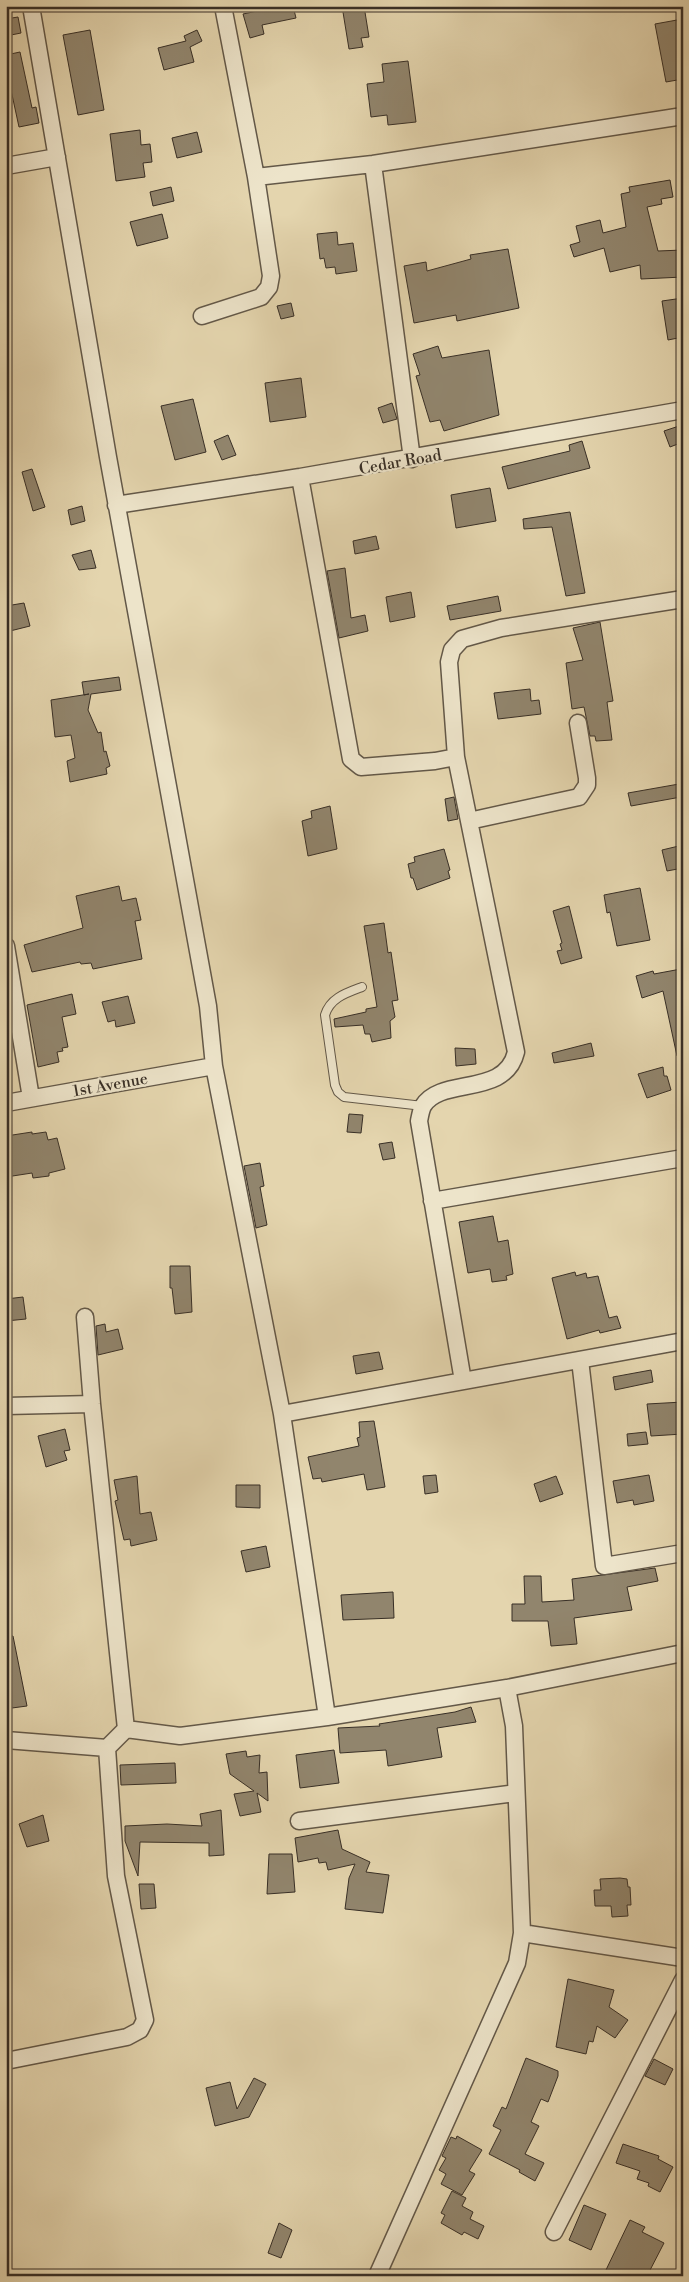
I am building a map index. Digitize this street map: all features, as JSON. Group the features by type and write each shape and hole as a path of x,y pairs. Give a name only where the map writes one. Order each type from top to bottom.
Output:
{"street":[{"path":"31,6 116,505 208,1006 214,1066 282,1414 327,1716"},
{"path":"202,316 261,297 269,287 271,276 256,177 224,6"},
{"path":"256,177 373,164 683,116"},
{"path":"6,166 57,157"},
{"path":"373,164 412,459"},
{"name":"Cedar Road","path":"116,505 412,459 683,410"},
{"path":"300,477 351,759 361,767 436,761 456,757"},
{"path":"463,1381 419,1121 423,1106 432,1096 502,1076 513,1065 516,1052 456,757 449,662 452,650 462,639 501,628 683,599"},
{"path":"470,821 579,797 587,785 587,778 578,723"},
{"path":"6,946 31,1098"},
{"name":"1st Avenue","path":"6,1103 214,1066"},
{"path":"432,1201 683,1158"},
{"path":"85,1317 92,1404 126,1729"},
{"path":"282,1414 683,1341"},
{"path":"580,1360 604,1566 683,1554"},
{"path":"6,1406 92,1404"},
{"path":"126,1729 180,1736 327,1716 507,1688 683,1653"},
{"path":"377,2276 517,1963 522,1933 514,1726 507,1688"},
{"path":"6,2061 127,2037 140,2030 145,2020 116,1876 107,1748 126,1729"},
{"path":"6,1740 107,1748"},
{"path":"299,1821 516,1793"},
{"path":"522,1933 683,1958"},
{"path":"554,2232 683,1980"}],"lane":[{"path":"362,987 342,995 328,1005 325,1015 335,1085 338,1092 344,1097 423,1106"}],"building":[{"path":"281,6 293,6 296,18 262,25 264,34 250,38 243,14"},
{"path":"342,6 364,6 369,37 361,38 363,47 349,49"},
{"path":"18,17 21,33 6,36 6,19"},
{"path":"677,20 683,47 683,79 666,82 655,24"},
{"path":"90,30 104,110 78,115 63,35"},
{"path":"197,30 202,41 190,47 194,62 164,70 158,48 186,41 184,36"},
{"path":"20,52 32,108 36,107 39,123 19,127 6,67 6,55"},
{"path":"408,61 416,122 388,125 387,115 371,117 367,84 384,82 382,64"},
{"path":"140,130 141,145 150,144 152,162 143,163 145,177 116,181 110,134"},
{"path":"197,132 202,152 177,158 172,138"},
{"path":"670,180 673,197 661,199 662,204 647,207 658,251 683,250 683,277 641,279 640,265 610,272 604,248 574,257 570,245 580,242 576,226 600,220 603,233 626,227 621,194 630,192 629,187"},
{"path":"171,187 174,201 153,206 150,192"},
{"path":"162,214 168,238 137,246 130,222"},
{"path":"337,232 338,245 353,243 357,271 336,274 335,267 326,268 324,258 320,259 317,234"},
{"path":"508,249 519,308 457,321 456,315 414,323 404,266 426,262 427,271 471,259 470,255"},
{"path":"683,298 683,337 668,340 662,301"},
{"path":"291,303 294,316 281,319 277,306"},
{"path":"438,346 442,358 489,350 499,415 444,431 440,420 430,422 416,376 420,375 413,354"},
{"path":"301,378 306,417 270,422 265,383"},
{"path":"193,399 206,452 175,460 161,406"},
{"path":"392,403 397,419 383,423 378,408"},
{"path":"679,426 683,442 670,447 664,431"},
{"path":"228,435 236,455 222,460 214,441"},
{"path":"582,441 590,468 508,489 502,467 570,451 569,445"},
{"path":"32,469 45,507 33,511 22,472"},
{"path":"490,488 496,521 456,528 451,495"},
{"path":"82,506 85,521 71,525 68,510"},
{"path":"570,512 585,593 566,596 552,527 524,529 523,519"},
{"path":"376,536 379,549 355,554 353,541"},
{"path":"91,550 96,568 79,570 72,555"},
{"path":"345,568 351,618 365,615 368,631 339,638 327,571"},
{"path":"411,592 415,617 390,622 386,597"},
{"path":"498,596 501,611 450,620 447,606"},
{"path":"24,603 30,626 6,632 6,606"},
{"path":"600,622 613,701 607,702 612,740 596,741 595,736 590,736 584,707 572,709 566,663 583,660 573,628"},
{"path":"119,677 121,690 91,694 88,710 98,733 101,732 104,752 106,751 110,766 106,768 107,774 70,782 67,761 75,758 71,735 55,737 51,700 84,695 82,682"},
{"path":"530,689 531,701 539,700 541,714 498,719 494,693"},
{"path":"679,784 681,797 631,806 628,793"},
{"path":"454,797 458,819 448,821 445,799"},
{"path":"330,806 337,849 308,856 302,821 312,818 311,811"},
{"path":"683,845 683,868 667,871 662,850"},
{"path":"444,849 450,870 448,871 450,878 417,890 413,878 411,878 408,864 415,862 414,857"},
{"path":"119,886 122,901 136,898 141,920 135,921 142,959 93,969 91,963 81,964 80,962 32,972 24,945 83,928 76,896"},
{"path":"640,888 650,940 617,946 610,912 607,913 604,895"},
{"path":"569,906 582,958 561,964 557,951 562,950 560,944 562,943 553,911"},
{"path":"384,923 388,953 391,952 398,1000 392,1001 395,1017 390,1021 391,1038 372,1042 370,1034 365,1034 363,1025 335,1027 334,1019 366,1012 366,1009 377,1007 364,926"},
{"path":"681,969 683,1056 677,1056 663,991 642,998 636,976 653,971 654,974"},
{"path":"72,994 76,1014 62,1017 68,1047 62,1048 63,1051 57,1052 59,1062 38,1067 27,1005"},
{"path":"128,996 135,1023 116,1027 115,1020 108,1022 102,1002"},
{"path":"591,1043 594,1056 554,1063 552,1053"},
{"path":"455,1048 475,1049 476,1064 456,1066"},
{"path":"663,1067 664,1076 667,1076 671,1090 647,1098 638,1074"},
{"path":"349,1114 363,1115 361,1133 347,1132"},
{"path":"32,1132 32,1134 46,1132 48,1140 57,1138 65,1169 49,1173 49,1176 33,1178 32,1173 6,1177 6,1136"},
{"path":"392,1142 395,1158 383,1160 379,1144"},
{"path":"260,1163 264,1186 260,1187 267,1225 256,1228 244,1166"},
{"path":"493,1216 498,1242 508,1240 513,1274 506,1276 507,1280 492,1282 490,1269 468,1273 459,1222"},
{"path":"170,1266 190,1266 192,1312 175,1314 172,1288 170,1288"},
{"path":"575,1272 576,1276 586,1273 587,1278 598,1276 609,1318 617,1316 621,1328 600,1333 599,1330 567,1339 552,1278"},
{"path":"23,1297 26,1319 6,1321 6,1299"},
{"path":"105,1324 106,1332 118,1329 123,1349 98,1355 96,1326"},
{"path":"379,1352 383,1369 356,1374 353,1356"},
{"path":"651,1370 653,1382 615,1390 613,1377"},
{"path":"683,1402 683,1434 651,1436 647,1404"},
{"path":"374,1421 385,1487 367,1490 364,1474 322,1482 321,1478 313,1479 308,1457 359,1446 357,1438 360,1437 359,1422"},
{"path":"65,1429 70,1450 64,1451 67,1460 46,1467 38,1436"},
{"path":"646,1432 648,1444 628,1446 627,1434"},
{"path":"436,1475 438,1492 425,1494 423,1476"},
{"path":"649,1475 654,1501 634,1505 633,1500 617,1503 613,1481"},
{"path":"137,1476 140,1514 151,1512 157,1540 131,1546 130,1539 124,1540 115,1501 118,1500 114,1480"},
{"path":"556,1476 563,1494 540,1502 534,1484"},
{"path":"236,1485 260,1485 260,1508 236,1507"},
{"path":"266,1546 270,1567 246,1572 241,1551"},
{"path":"655,1568 658,1581 627,1587 632,1610 574,1618 577,1644 551,1646 548,1621 512,1621 512,1604 525,1604 524,1576 541,1576 542,1602 574,1600 572,1579"},
{"path":"393,1592 394,1618 343,1620 341,1595"},
{"path":"6,1636 13,1636 27,1706 12,1708 6,1684"},
{"path":"471,1707 476,1722 437,1728 442,1757 388,1766 386,1750 340,1753 338,1728 380,1726 379,1724 455,1712"},
{"path":"334,1750 339,1783 300,1788 296,1755"},
{"path":"246,1751 247,1757 260,1755 259,1773 267,1772 268,1801 257,1793 261,1812 240,1816 234,1794 254,1791 230,1774 226,1754"},
{"path":"175,1763 176,1783 121,1785 120,1765"},
{"path":"221,1810 224,1855 209,1856 209,1843 140,1842 138,1876 125,1841 125,1826 167,1824 202,1826 200,1814"},
{"path":"43,1815 49,1841 27,1847 19,1824"},
{"path":"338,1830 342,1849 370,1862 366,1872 389,1875 383,1913 345,1909 349,1878 355,1864 328,1870 326,1862 319,1863 318,1858 298,1862 295,1838"},
{"path":"269,1854 292,1854 295,1892 267,1894"},
{"path":"600,1879 627,1879 628,1887 630,1887 631,1905 627,1905 628,1916 612,1917 611,1906 595,1906 594,1890 601,1890"},
{"path":"139,1884 154,1884 156,1908 141,1909"},
{"path":"568,1979 614,1990 609,2007 628,2020 615,2038 597,2026 593,2042 589,2041 586,2054 556,2047"},
{"path":"526,2058 558,2071 558,2076 548,2102 541,2099 531,2122 539,2126 525,2154 544,2163 535,2181 519,2172 520,2170 489,2154 501,2130 493,2126 502,2107 506,2109"},
{"path":"654,2059 673,2069 665,2085 645,2076"},
{"path":"254,2078 266,2084 249,2117 215,2126 206,2088 230,2082 237,2109"},
{"path":"457,2136 482,2150 469,2171 475,2174 462,2195 441,2184 446,2174 439,2170 446,2158 442,2156 451,2137 456,2139"},
{"path":"623,2144 659,2156 658,2159 673,2167 660,2192 648,2186 649,2183 637,2179 640,2171 616,2163"},
{"path":"452,2191 466,2198 462,2206 473,2212 470,2219 484,2226 478,2239 464,2232 462,2235 441,2223 445,2215 441,2213"},
{"path":"584,2205 606,2214 591,2250 569,2240"},
{"path":"630,2220 645,2227 642,2232 664,2243 647,2276 633,2276 624,2271 621,2276 614,2276 605,2272"},
{"path":"279,2223 292,2230 281,2258 268,2253"}]}
